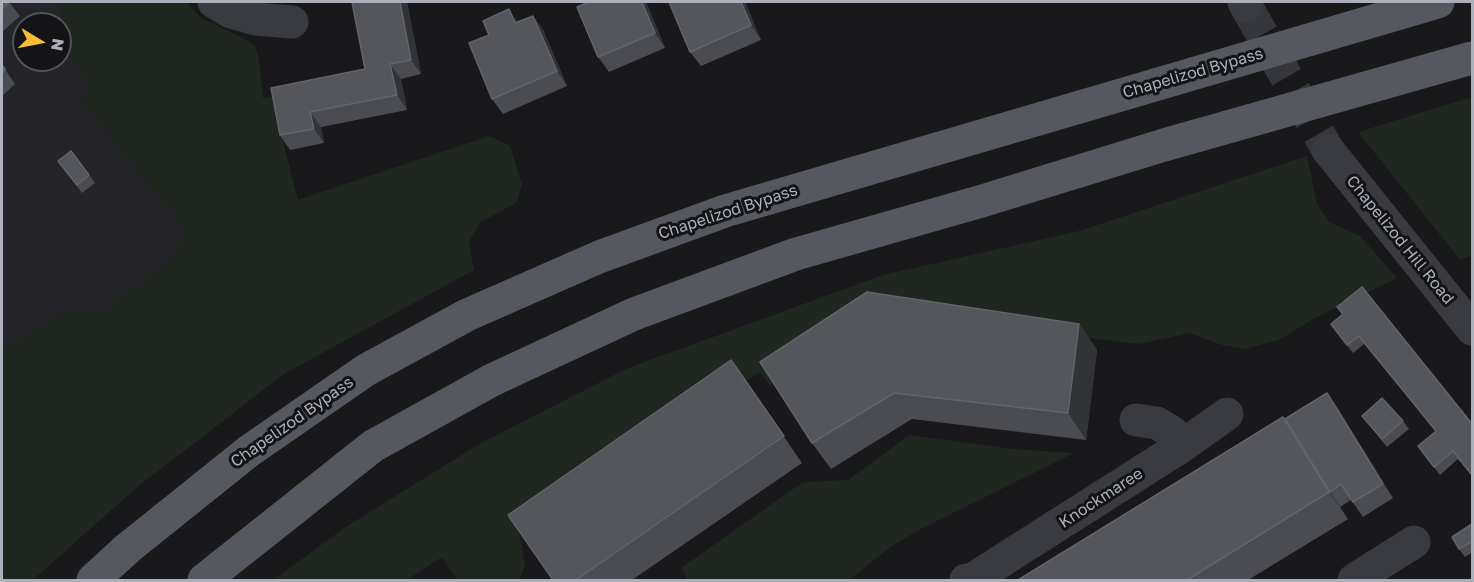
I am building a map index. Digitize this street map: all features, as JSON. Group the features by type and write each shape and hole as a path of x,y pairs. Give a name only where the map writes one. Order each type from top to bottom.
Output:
{"main road":[{"name":"Chapelizod Bypass","path":"93,580 128,548 249,451 366,370 467,315 599,257 724,211 1438,2"},
{"path":"204,580 373,446 492,380 634,315 796,254 1164,145 1473,58"}],"street":[{"path":"214,2 231,12 255,19 292,22"},
{"name":"Chapelizod Hill Road","path":"1328,150 1473,329"},
{"name":"Knockmaree","path":"971,580 1182,446 1227,414"},
{"path":"1136,420 1157,423 1173,432 1182,446"},
{"path":"1360,579 1414,542"}],"shaded area":[{"path":"2,2 60,2 62,12 12,12 12,72 72,72 72,61 252,217 2,412"},
{"path":"60,2 187,2 201,18 255,46 259,59 263,98 272,97 298,200 490,136 510,146 522,184 517,202 481,222 469,241 474,270 284,374 136,488 33,580 2,580 2,347 23,339 58,314 103,311 169,261 186,231 81,102 88,80 72,61 72,12 62,12"},
{"path":"1472,97 1472,255 1460,260 1358,132"},
{"path":"1307,156 1317,204 1329,222 1360,236 1397,278 1315,318 1279,340 1245,349 1222,345 1189,333 1139,344 886,314 863,322 770,385 760,372 519,534 525,566 519,580 457,580 442,557 407,580 274,580 344,528 481,443 628,368 883,275 1079,231"},
{"path":"909,435 1013,449 1074,453 917,531 892,546 849,580 688,580 681,568 803,482 848,480"}],"building":[{"path":"2,2 9,2 2,9"},
{"path":"352,2 400,2 411,60 390,64 397,95 310,112 314,129 280,135 271,88 365,69"},
{"path":"589,2 642,2 655,33 598,57 577,7"},
{"path":"669,2 741,2 751,25 690,52"},
{"path":"509,9 515,23 533,16 557,71 492,99 469,43 489,35 483,21"},
{"path":"71,151 89,175 77,185 58,161"},
{"path":"1362,287 1473,425 1472,475 1453,451 1434,467 1418,446 1436,431 1359,336 1347,345 1331,324 1343,314 1337,307"},
{"path":"867,292 1079,324 1068,413 894,393 812,443 760,362"},
{"path":"731,360 784,436 576,580 553,580 508,515"},
{"path":"1327,393 1383,484 1353,502 1341,484 1330,492 1285,419"},
{"path":"1382,398 1403,421 1382,439 1362,416"},
{"path":"1283,417 1329,492 1187,580 1018,580"},
{"path":"1472,524 1473,541 1459,549 1452,537"}],"tunnel":[{"path":"1246,6 1328,150"}]}
